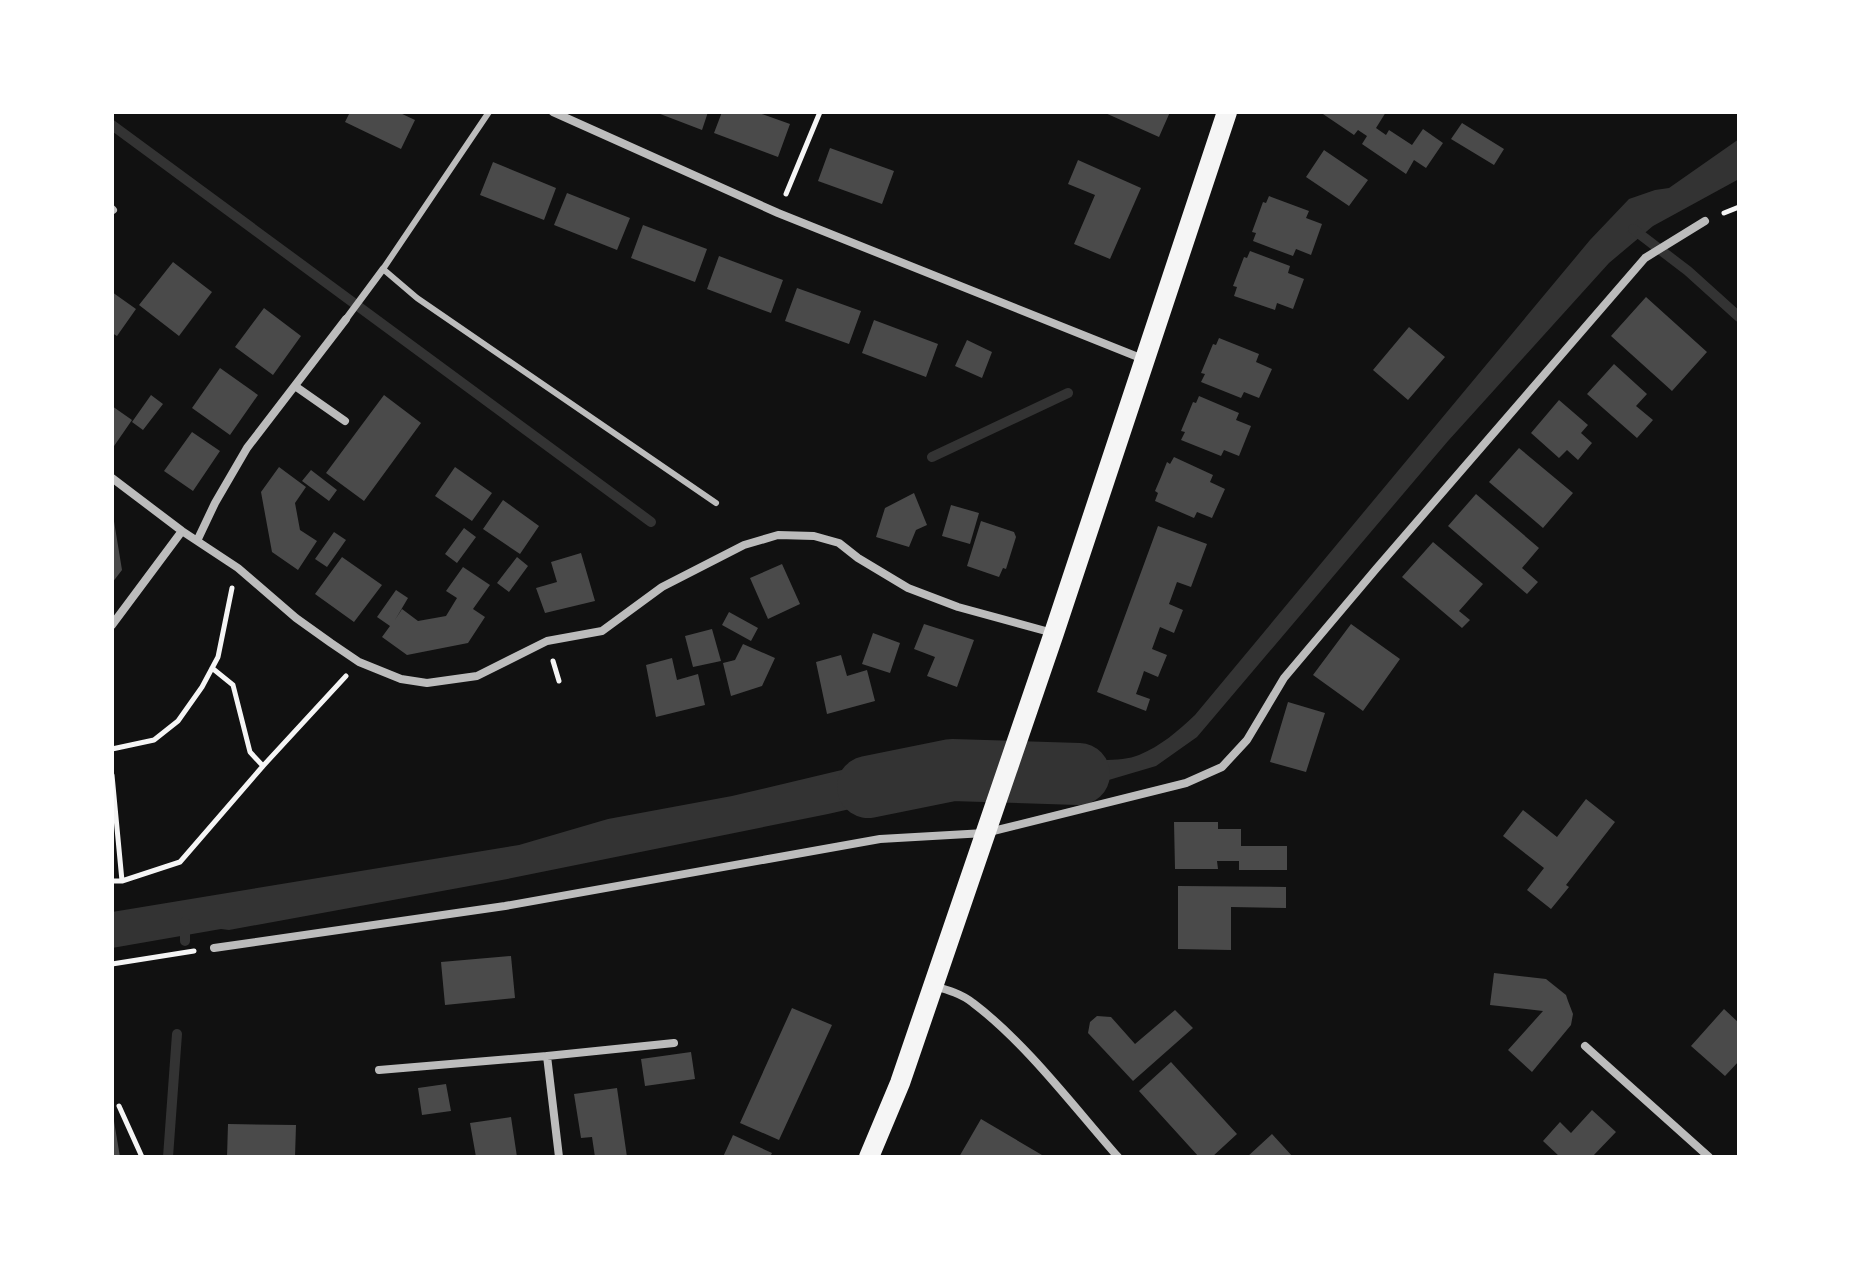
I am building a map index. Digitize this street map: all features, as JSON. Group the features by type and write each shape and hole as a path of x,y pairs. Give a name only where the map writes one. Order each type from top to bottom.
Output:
{"main road":[{"path":"869,1157 900,1083 1227,112"}],"street":[{"path":"553,112 778,213 1146,360"},
{"path":"214,948 505,906 880,839 988,823 1186,783 1222,767 1247,740 1284,678 1645,258 1705,221"},
{"path":"197,541 247,448 383,269"},
{"path":"295,386 345,421"},
{"path":"112,478 182,531 238,568 296,618 359,662 401,679 427,683 477,676 547,641 602,631 662,587 744,545 778,535 814,536 839,543 908,588 958,607 1054,633"},
{"path":"112,625 182,531"},
{"path":"931,985 973,1002 1006,1033 1118,1157"},
{"path":"379,1070 674,1043"},
{"path":"1585,1046 1709,1157"},
{"path":"547,1056 559,1157"}],"lane":[{"path":"489,112 383,269 417,298 716,503"}],"path":[{"path":"778,213 820,112"},
{"path":"112,749 154,740 178,721 202,687 218,657 224,618 238,568"},
{"path":"112,881 122,881 180,862 359,662"},
{"path":"212,668 233,685 250,752 263,766"},
{"path":"112,775 122,881"},
{"path":"112,964 214,948"},
{"path":"119,1106 142,1157"}],"shaded area":[{"path":"1739,139 1739,179 1653,226 1609,263 1448,441 1197,737 1156,766 1085,787 1011,786 1021,754 1098,760 1127,758 1155,747 1182,727 1590,240 1629,199 1669,188"},
{"path":"948,747 959,750 944,791 934,790 502,880 112,948 112,912 519,845 608,819 732,796"}],"building":[{"path":"350,112 398,112 415,120 401,149 345,122"},
{"path":"655,112 708,112 702,130"},
{"path":"722,112 756,112 790,124 778,157 714,133"},
{"path":"1103,112 1170,112 1159,137"},
{"path":"1320,112 1386,112 1376,128 1386,135 1389,130 1412,145 1423,129 1443,143 1426,168 1414,160 1406,174 1362,144 1367,136 1358,130 1354,135"},
{"path":"1462,123 1504,149 1494,165 1451,139"},
{"path":"830,148 894,171 882,204 818,181"},
{"path":"1324,150 1368,180 1349,206 1306,177"},
{"path":"1078,160 1141,188 1110,259 1074,244 1095,195 1068,184"},
{"path":"493,162 556,188 544,220 480,195"},
{"path":"567,193 630,218 617,250 554,225"},
{"path":"1269,196 1309,211 1306,218 1322,224 1311,255 1296,249 1293,256 1253,241 1256,233 1252,232 1263,202 1266,203"},
{"path":"643,225 707,249 695,282 631,258"},
{"path":"1250,251 1290,266 1288,273 1304,279 1293,309 1277,303 1275,310 1234,296 1237,287 1233,286 1244,257 1247,258"},
{"path":"719,256 783,280 771,313 707,289"},
{"path":"173,262 212,292 179,336 139,305"},
{"path":"797,288 861,311 849,344 785,321"},
{"path":"112,292 136,309 117,336 112,333"},
{"path":"1646,297 1707,352 1672,391 1611,336"},
{"path":"264,308 301,336 273,375 235,347"},
{"path":"874,320 938,344 926,377 862,353"},
{"path":"1409,327 1445,357 1408,400 1373,370"},
{"path":"1219,338 1259,354 1256,362 1272,369 1259,398 1244,392 1241,398 1201,382 1205,374 1201,373 1213,344 1216,345"},
{"path":"967,340 992,352 982,378 955,366"},
{"path":"1614,364 1647,394 1636,406 1653,420 1637,438 1587,394"},
{"path":"220,368 258,395 230,435 192,408"},
{"path":"151,395 163,404 143,430 132,422"},
{"path":"384,395 421,423 364,501 326,473"},
{"path":"1199,396 1239,413 1236,420 1251,426 1239,456 1224,450 1221,456 1181,440 1185,432 1181,431 1193,402 1196,403"},
{"path":"1559,400 1588,425 1581,433 1592,443 1578,460 1567,450 1559,458 1531,433"},
{"path":"112,406 132,420 112,449"},
{"path":"192,432 220,451 193,491 164,471"},
{"path":"1519,448 1573,493 1543,528 1489,482"},
{"path":"1174,457 1213,475 1210,482 1225,489 1212,518 1197,512 1194,518 1155,501 1158,493 1155,491 1167,462 1170,464"},
{"path":"279,467 306,487 295,503 300,530 317,541 298,570 272,552 261,492"},
{"path":"455,467 492,493 472,521 435,496"},
{"path":"311,470 337,490 329,501 302,481"},
{"path":"914,493 927,525 916,530 909,547 876,537 885,508"},
{"path":"1476,494 1539,548 1522,568 1538,582 1527,594 1448,526"},
{"path":"503,500 539,526 520,554 483,529"},
{"path":"951,505 979,513 970,544 942,536"},
{"path":"112,509 122,570 112,583"},
{"path":"981,521 1014,532 1016,537 1006,569 1003,568 999,577 967,566"},
{"path":"1158,526 1207,544 1191,587 1177,582 1169,604 1183,610 1174,633 1160,627 1152,649 1167,655 1158,677 1144,671 1136,694 1150,699 1146,711 1097,692"},
{"path":"464,528 476,537 457,563 445,554"},
{"path":"334,532 346,540 327,567 315,559"},
{"path":"1433,542 1483,584 1459,611 1470,620 1462,628 1402,577"},
{"path":"581,553 595,601 545,613 536,588 557,582 551,562"},
{"path":"342,557 382,585 354,622 315,594"},
{"path":"517,557 528,566 509,592 497,583"},
{"path":"782,564 800,604 768,619 750,578"},
{"path":"463,567 490,585 473,609 485,617 468,643 407,655 382,637 390,626 377,617 396,590 408,598 395,620 402,609 418,621 446,616 457,598 446,591"},
{"path":"729,612 758,628 751,641 722,625"},
{"path":"924,624 974,640 957,687 927,676 935,657 914,649"},
{"path":"1351,624 1400,659 1363,711 1313,675"},
{"path":"712,629 721,661 693,667 685,636"},
{"path":"873,633 900,643 890,673 862,664"},
{"path":"743,644 775,658 762,686 731,696 723,663 735,660"},
{"path":"841,655 847,676 867,670 875,701 827,714 816,662"},
{"path":"672,658 677,680 698,674 705,705 656,717 646,665"},
{"path":"1288,702 1325,713 1306,772 1270,762"},
{"path":"1586,799 1615,822 1551,909 1527,890 1544,868 1503,836 1523,810 1557,837"},
{"path":"1174,822 1218,822 1218,829 1241,829 1241,846 1287,846 1287,870 1239,870 1239,861 1217,861 1218,869 1175,869"},
{"path":"1178,886 1286,887 1286,908 1231,907 1231,950 1178,949"},
{"path":"511,956 515,998 445,1005 441,962"},
{"path":"1494,973 1546,979 1566,995 1573,1014 1571,1025 1532,1072 1508,1050 1543,1011 1490,1005"},
{"path":"792,1008 832,1025 779,1140 740,1123"},
{"path":"1724,1009 1739,1023 1739,1061 1725,1076 1691,1046"},
{"path":"1175,1010 1193,1028 1133,1081 1088,1033 1090,1022 1097,1016 1111,1017 1135,1044"},
{"path":"691,1052 695,1079 645,1086 641,1059"},
{"path":"1171,1062 1237,1134 1212,1157 1199,1157 1139,1091"},
{"path":"446,1084 451,1111 422,1115 418,1088"},
{"path":"617,1088 627,1157 595,1157 592,1137 581,1138 574,1094"},
{"path":"1592,1110 1616,1132 1592,1157 1560,1157 1543,1141 1560,1122 1571,1133"},
{"path":"511,1117 517,1157 476,1157 470,1123"},
{"path":"981,1119 1042,1155 1041,1157 959,1157"},
{"path":"114,1121 120,1157 112,1157"},
{"path":"228,1124 296,1125 295,1157 227,1157"},
{"path":"1272,1134 1293,1157 1247,1157"},
{"path":"733,1135 772,1153 770,1157 723,1157"}],"waterway":[{"path":"112,125 651,522"},
{"path":"1633,229 1688,271 1739,317"},
{"path":"932,457 1068,393"},
{"path":"868,787 952,770 1079,774"},
{"path":"185,922 185,941"},
{"path":"168,1157 177,1034"}]}
